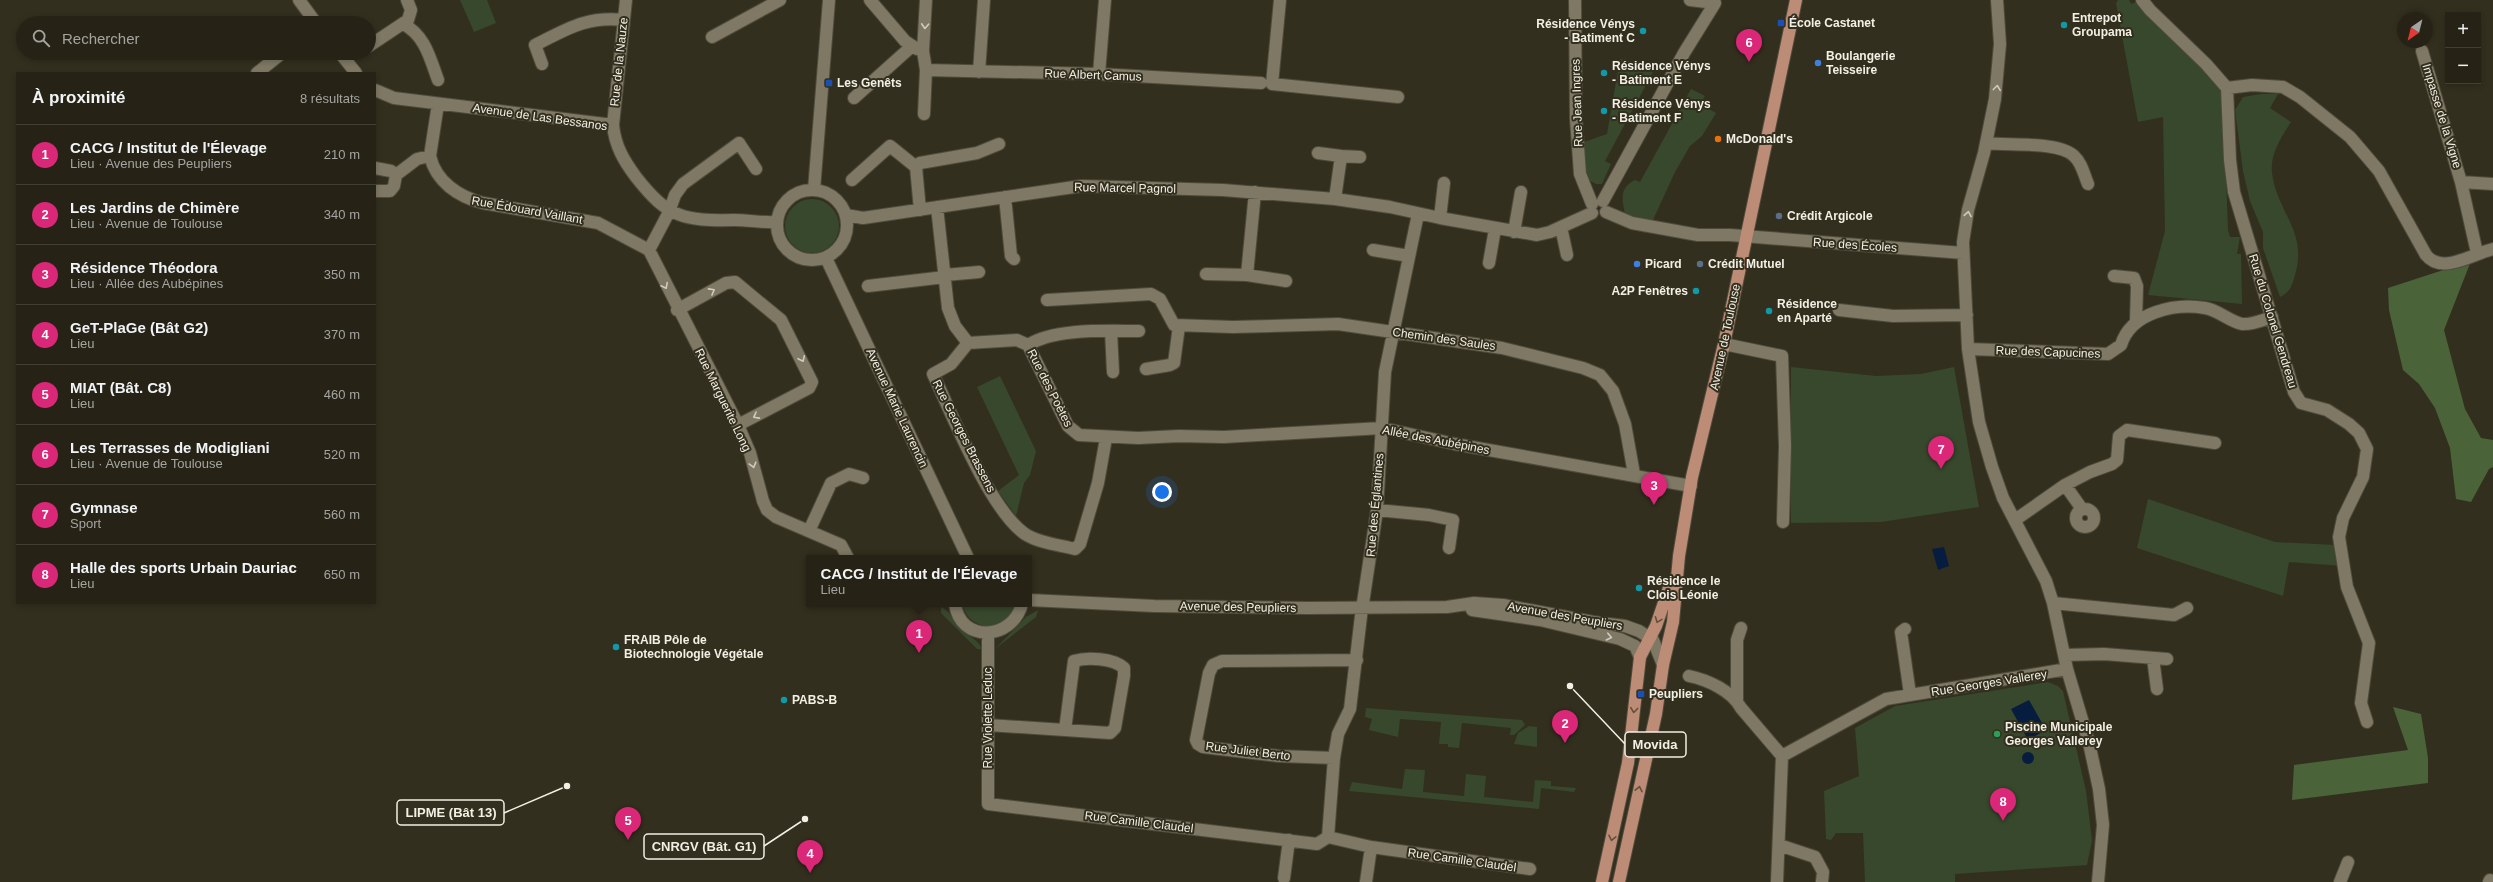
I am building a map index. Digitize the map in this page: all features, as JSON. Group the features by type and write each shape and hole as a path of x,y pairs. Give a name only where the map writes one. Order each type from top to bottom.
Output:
{"main road":[{"name":"Avenue de Toulouse","path":"1619,882 1656,714 1663,665 1673,622 1679,556 1691,486 1724,344 1796,0"},
{"name":"Avenue de Toulouse","path":"1602,882 1628,763 1645,647 1664,605 1679,556"}],"street":[{"path":"299,0 311,16"},
{"path":"376,41 403,24 411,15 407,0"},
{"name":"Rue de la Nauze","path":"613,125 626,0"},
{"path":"712,38 780,0"},
{"path":"814,190 829,0"},
{"path":"870,0 911,47 923,51"},
{"path":"924,114 926,70 923,51 926,0"},
{"path":"979,72 984,0"},
{"path":"1099,74 1105,0"},
{"path":"1280,0 1272,84 1398,97"},
{"name":"Rue Jean Ingres","path":"1575,0 1576,119 1579,166 1580,174 1598,207"},
{"path":"1598,207 1684,53 1715,3 1690,0"},
{"path":"1997,0 2000,25 1999,67 1995,99 1986,143 1968,210 1963,253 1968,349 1979,422 2003,498 2046,581 2053,603 2067,670 2089,743 2099,789 2103,825 2098,882"},
{"path":"2142,0 2227,88 2269,85 2283,87 2292,91 2362,149 2388,187 2430,260 2440,265 2447,264 2493,249"},
{"path":"542,64 535,45 576,25 603,18 624,20"},
{"path":"403,24 411,28 424,43 438,80"},
{"path":"854,98 911,47"},
{"name":"Impasse de la Vigne","path":"2422,51 2462,182 2477,253"},
{"path":"258,72 273,60"},
{"path":"346,60 355,72"},
{"name":"Rue Albert Camus","path":"926,70 1099,74 1261,83"},
{"name":"Rue du Colonel Gendreau","path":"2227,88 2230,160 2234,192 2297,398 2306,405 2327,410 2349,424 2362,437 2368,449 2363,476 2343,518 2339,537 2347,587 2369,644 2361,703 2368,722"},
{"name":"Avenue de Las Bessanos","path":"376,90 394,98 613,125 619,152 644,188 669,212 703,221 777,222"},
{"path":"376,191 390,191 394,186 396,175 417,159 430,156 438,104"},
{"path":"649,250 669,212 675,195 690,177 739,143 756,169"},
{"path":"1986,143 2043,147 2070,152 2081,166 2088,184"},
{"path":"916,167 920,163 977,153 999,144"},
{"path":"852,180 890,146 916,167 920,210"},
{"path":"1318,154 1360,157"},
{"name":"Rue Édouard Vaillant","path":"430,156 432,163 444,180 464,198 483,203 598,223 649,250"},
{"path":"1335,199 1341,156"},
{"path":"376,168 391,171 396,175"},
{"name":"Impasse de la Vigne","path":"2462,182 2493,184"},
{"path":"1440,218 1444,183"},
{"name":"Rue Marcel Pagnol","path":"846,215 863,218 1081,186 1255,192 1335,199 1390,207 1495,229 1538,235 1561,227 1598,207"},
{"path":"814,190 835,198 846,215 847,234 840,248 826,258 812,260 798,258 788,251 781,242 777,222 781,209 788,200 800,192 814,190"},
{"path":"1247,275 1255,192"},
{"path":"1514,232 1521,192"},
{"path":"1005,197 1011,256 1014,259"},
{"name":"Rue des Écoles","path":"1598,207 1632,223 1698,235 1720,235 1745,241 1963,253"},
{"path":"937,208 948,308 955,326 968,342"},
{"name":"Rue des Églantines","path":"1328,837 1334,758 1338,734 1350,709 1357,660 1362,607 1377,510 1385,372 1392,332 1418,214"},
{"path":"1561,227 1567,255"},
{"path":"1489,263 1495,229"},
{"name":"Rue Marguerite Long","path":"649,250 677,310 738,425 750,453 767,510 776,517 840,545 846,555"},
{"path":"1373,250 1409,256"},
{"name":"Avenue Marie Laurencin","path":"826,258 967,555"},
{"path":"868,286 979,272"},
{"path":"1206,274 1247,275 1286,281"},
{"path":"2114,276 2134,278 2137,286 2136,321"},
{"path":"677,310 726,283 735,282 781,320 798,352 812,382 809,388 738,425"},
{"path":"1047,300 1151,294 1160,299 1169,320 1174,325 1179,326 1174,363 1170,366 1146,369"},
{"name":"Rue des Capucines","path":"1968,349 2108,354 2116,351 2121,345 2123,337 2136,321 2175,306 2207,308 2244,324 2272,317"},
{"path":"1839,310 1893,316 1967,315"},
{"name":"Chemin des Saules","path":"1179,326 1233,327 1338,324 1502,348 1558,361 1600,375 1613,390 1620,407 1634,474"},
{"path":"1112,331 1113,372"},
{"path":"1028,345 1047,336 1112,331 1139,331"},
{"name":"Rue des Poètes","path":"968,342 1017,340 1028,345 1068,426 1079,435 1106,438"},
{"name":"Rue Georges Brassens","path":"968,342 950,364 933,374 988,488 1018,528 1025,534 1032,538 1075,549 1080,544 1098,483 1106,438"},
{"path":"1724,344 1782,356 1785,461 1783,522"},
{"name":"Allée des Aubépines","path":"1106,438 1224,437 1382,428 1455,444 1634,474 1691,486"},
{"path":"2015,520 2065,485 2090,472 2112,464 2116,460 2119,436 2127,430 2215,443"},
{"path":"809,531 831,483 849,474 862,478"},
{"path":"2065,485 2082,509"},
{"path":"1377,510 1429,514 1453,520 1450,548"},
{"name":"Avenue des Peupliers","path":"1032,600 1154,606 1362,607 1447,606 1474,604 1530,608 1593,622 1625,626 1645,647"},
{"path":"2053,603 2174,615 2187,608"},
{"name":"Avenue des Peupliers","path":"1447,606 1540,620 1620,639 1645,647"},
{"path":"956,607 964,622 974,630 988,633 1003,630 1014,622 1021,607"},
{"path":"1741,628 1737,640 1737,701 1740,708 1782,756 1777,882"},
{"path":"1905,629 1901,632 1910,694"},
{"name":"Rue Violette Leduc","path":"988,633 988,804"},
{"path":"1663,665 1645,647 1668,640"},
{"path":"2064,651 2168,659"},
{"path":"988,725 1110,734 1115,728 1124,668 1119,664 1084,658 1074,661 1065,730"},
{"path":"2153,658 2157,689"},
{"name":"Rue Juliet Berto","path":"1334,758 1279,756 1203,747 1198,744 1196,740 1209,673 1213,665 1222,661 1357,660"},
{"name":"Rue Georges Vallerey","path":"1782,756 1886,700 1910,694 2067,670"},
{"path":"1689,676 1703,679 1737,701"},
{"name":"Rue Camille Claudel","path":"988,804 1317,844 1328,837 1371,847 1530,869"},
{"path":"1284,878 1289,840"},
{"path":"1779,845 1815,857 1823,872 1822,882"},
{"path":"1366,882 1371,847"},
{"path":"2340,882 2348,862"}],"green space":[{"path":"460,0 487,0 496,23 474,32"},
{"path":"2118,0 2129,0 2131,4 2136,2 2223,90 2228,230 2230,237 2240,237 2237,254 2241,254 2242,304 2148,295 2165,231 2163,117 2138,122 2116,3"},
{"path":"1620,59 1635,62 1653,72 1605,161 1611,164 1602,184 1596,184 1588,180 1582,163 1581,143 1607,134"},
{"path":"1691,89 1705,96 1700,104 1716,113 1702,136 1690,146 1675,172 1652,222 1625,214 1623,203 1624,190 1635,180 1640,182"},
{"path":"2261,94 2278,94 2270,108 2291,122 2274,152 2272,166 2275,187 2295,234 2298,246 2298,260 2293,282 2288,291 2280,297 2263,248 2263,232 2250,201 2243,171 2235,110 2243,97"},
{"path":"807,199 817,199 827,203 835,211 839,221 839,231 835,241 827,249 817,253 807,253 797,249 789,241 785,231 785,221 789,211 797,203"},
{"path":"2471,261 2444,330 2465,409 2481,438 2493,440 2493,467 2489,469 2471,502 2456,499 2450,448 2435,408 2419,384 2403,370 2389,310 2388,288"},
{"path":"1791,367 1876,376 1921,374 1954,367 1979,507 1881,522 1791,523"},
{"path":"1000,376 1036,451 1030,475 1024,483 1016,516 998,491 1019,475 977,387"},
{"path":"2148,499 2275,542 2336,545 2343,566 2289,562 2283,596 2137,548"},
{"path":"941,607 949,613 958,627 974,639 982,649 977,649 941,613"},
{"path":"963,607 1016,607 1013,614 1006,621 998,625 981,625 973,621 966,614"},
{"path":"1038,610 1036,617 995,649 1026,617"},
{"path":"2048,682 2058,686 2063,691 2086,791 2092,840 2087,865 1955,874 1955,882 1865,882 1863,833 1836,833 1831,840 1826,839 1824,791 1859,776 1855,728 1895,706"},
{"path":"2393,707 2421,714 2428,758 2428,783 2292,800 2294,765 2408,750"},
{"path":"1366,708 1522,720 1525,725 1514,735 1510,735 1511,728 1462,723 1459,748 1448,747 1448,744 1439,744 1441,722 1400,719 1398,737 1369,730 1372,719 1365,717"},
{"path":"1529,726 1537,727 1537,747 1514,744 1518,733"},
{"path":"1405,769 1425,770 1423,792 1464,796 1466,774 1486,776 1484,797 1533,802 1535,780 1551,781 1551,786 1576,788 1574,792 1541,788 1539,809 1349,791 1352,782 1402,789"}],"water":[{"path":"1944,547 1949,566 1938,570 1932,549"},
{"path":"2029,700 2046,730 2028,740 2011,709"},
{"path":"2030,752 2033,753 2033,763 2026,764 2023,763 2022,756 2023,753"}],"place":[{"name":"École Castanet","path":"1781,23"},
{"name":"Entrepot Groupama","path":"2064,25"},
{"name":"Résidence Vénys - Batiment C","path":"1643,31"},
{"name":"Les Terrasses de Modigliani","path":"1749,62"},
{"name":"Boulangerie Teisseire","path":"1818,63"},
{"name":"Résidence Vénys - Batiment E","path":"1604,73"},
{"name":"Les Genêts","path":"829,83"},
{"name":"Résidence Vénys - Batiment F","path":"1604,111"},
{"name":"McDonald's","path":"1718,139"},
{"name":"Crédit Argicole","path":"1779,216"},
{"name":"Picard","path":"1637,264"},
{"name":"Crédit Mutuel","path":"1700,264"},
{"name":"A2P Fenêtres","path":"1696,291"},
{"name":"Résidence en Aparté","path":"1769,311"},
{"name":"Gymnase","path":"1941,469"},
{"name":"Résidence Théodora","path":"1654,505"},
{"name":"Résidence le Clois Léonie","path":"1639,588"},
{"name":"FRAIB Pôle de Biotechnologie Végétale","path":"616,647"},
{"name":"CACG / Institut de l'Élevage","path":"919,653"},
{"name":"Movida","path":"1570,686"},
{"name":"Peupliers","path":"1641,694"},
{"name":"PABS-B","path":"784,700"},
{"name":"Piscine Municipale Georges Vallerey","path":"1997,734"},
{"name":"Les Jardins de Chimère","path":"1565,743"},
{"name":"LIPME (Bât 13)","path":"567,786"},
{"name":"CNRGV (Bât. G1)","path":"805,819"},
{"name":"Halle des sports Urbain Dauriac","path":"2003,821"},
{"name":"MIAT (Bât. C8)","path":"628,840"},
{"name":"GeT-PlaGe (Bât G2)","path":"810,873"}]}
